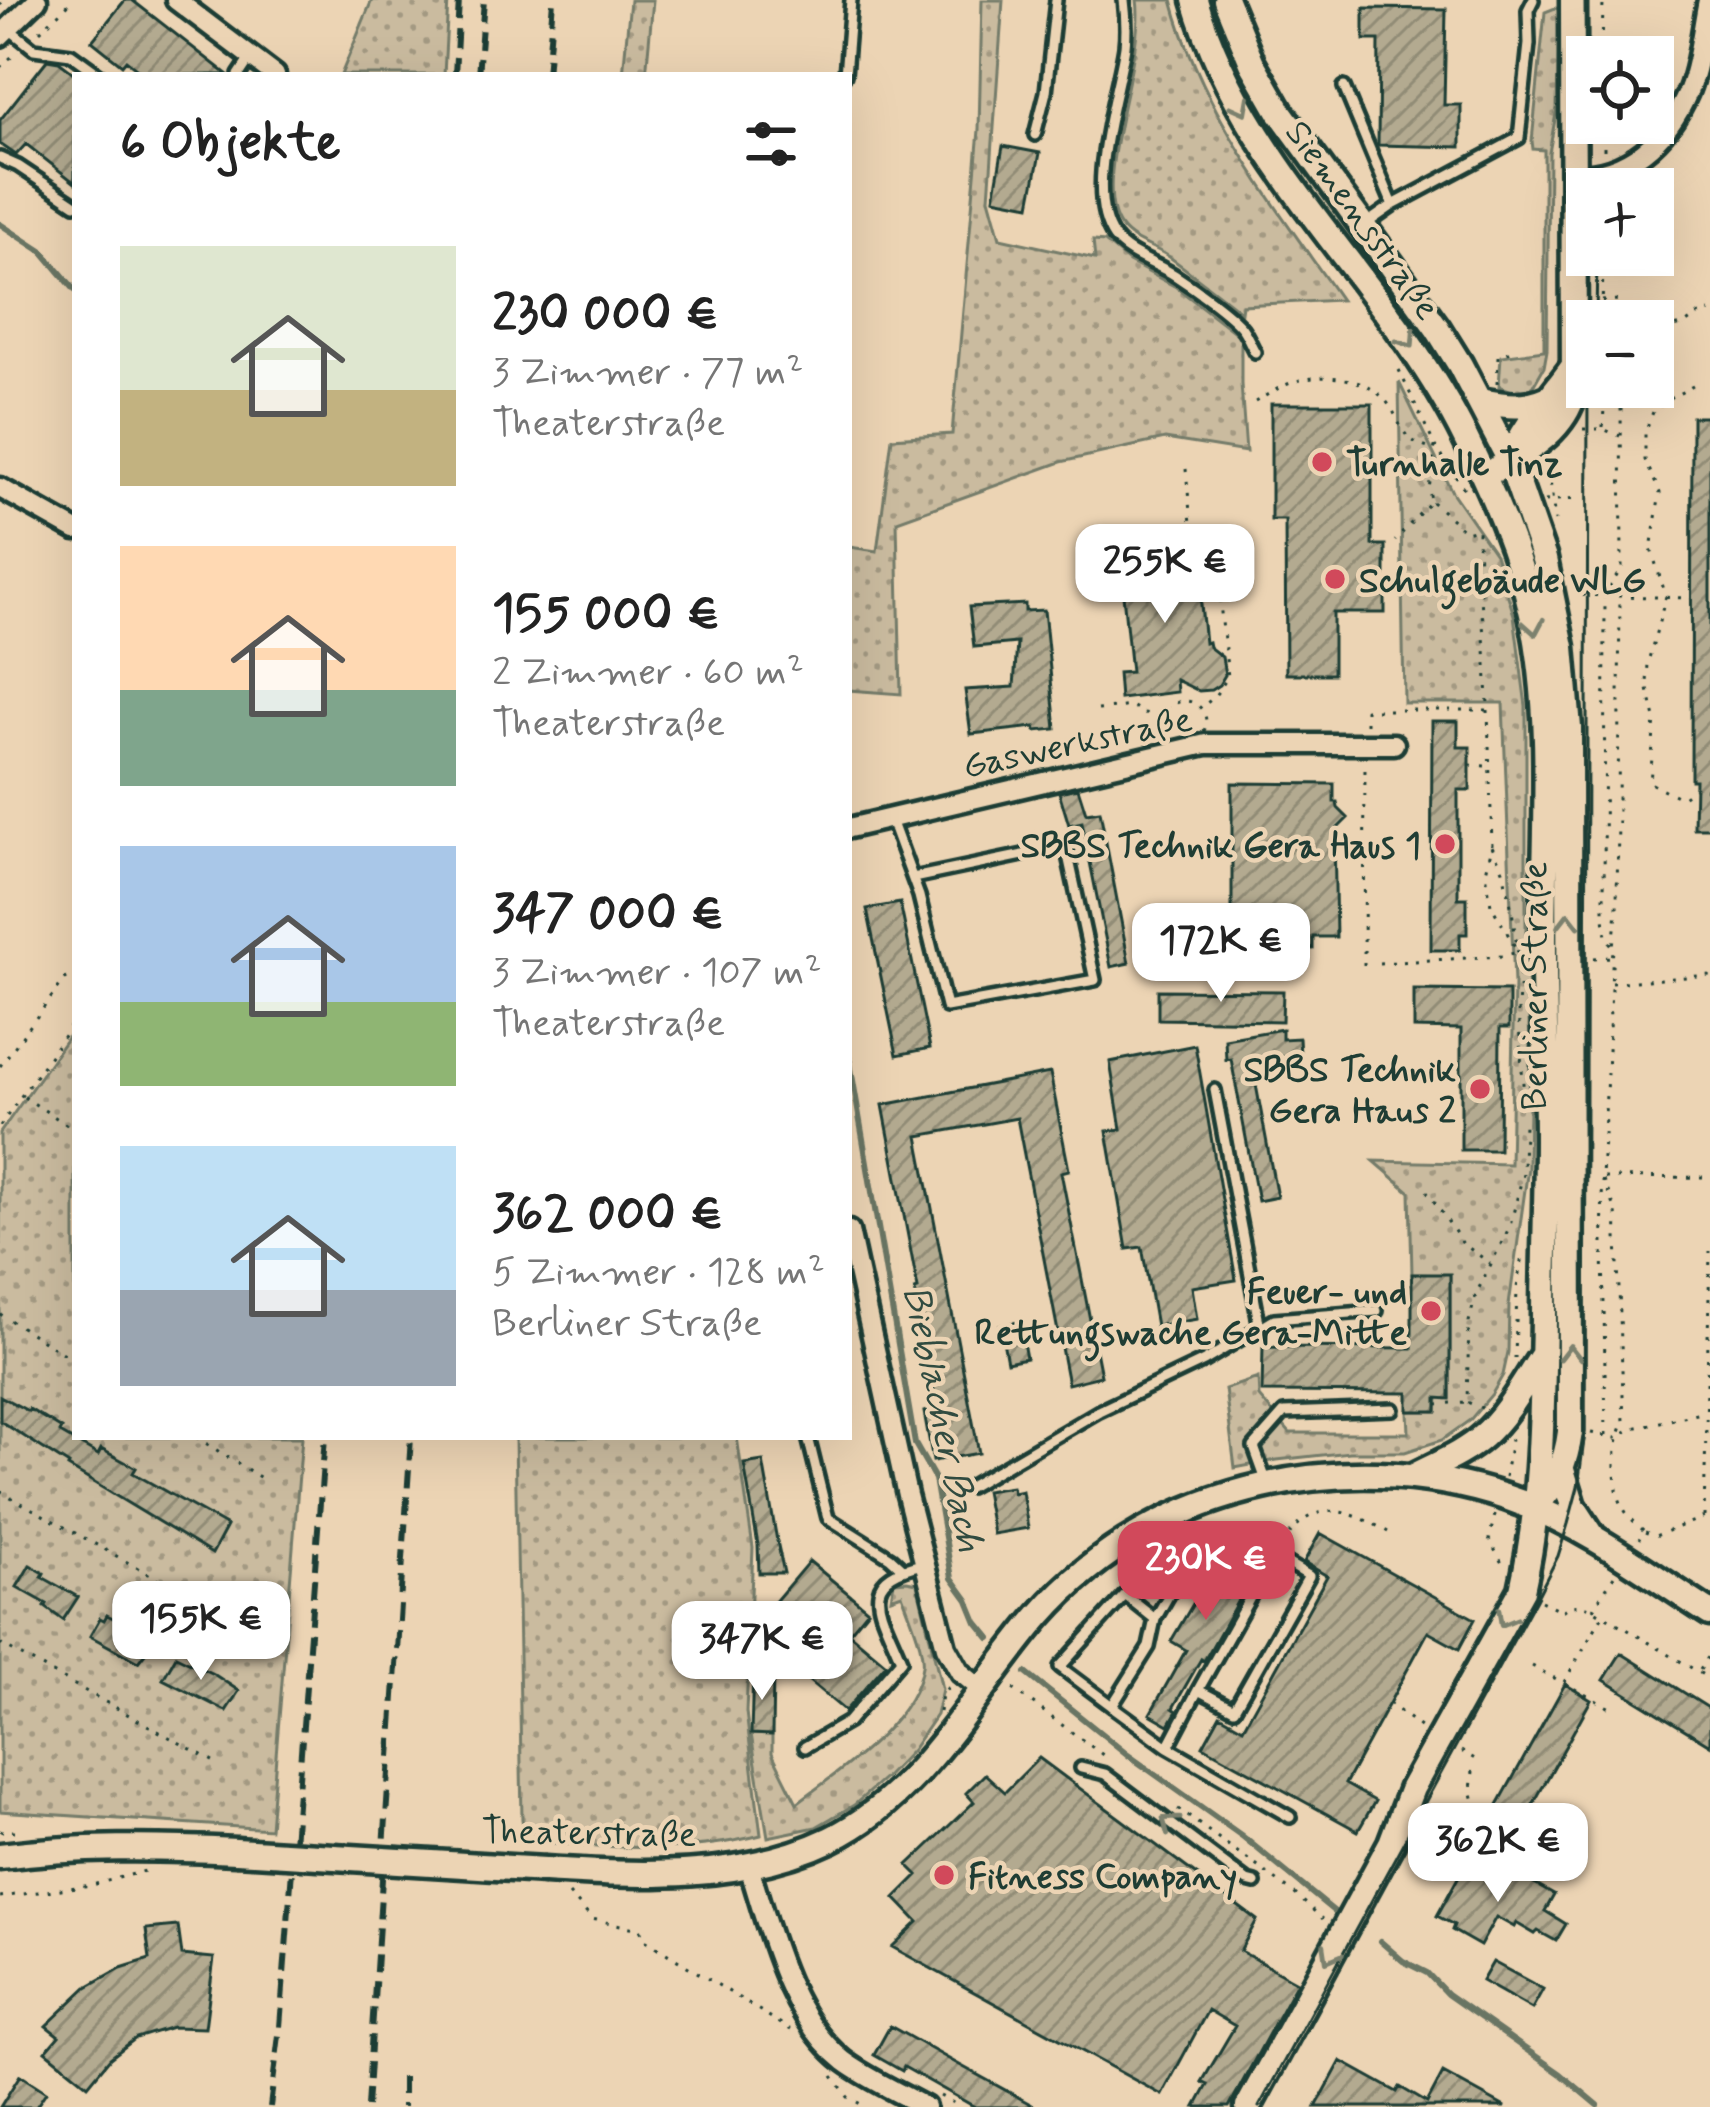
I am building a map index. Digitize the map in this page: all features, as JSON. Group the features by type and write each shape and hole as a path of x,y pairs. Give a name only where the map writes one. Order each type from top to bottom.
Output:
{"main road":[{"name":"Siemensstraße","path":"1195,0 1217,60 1249,121 1405,336 1484,476"},
{"name":"Siemensstraße","path":"1226,0 1252,63 1280,112 1488,396 1510,461"},
{"path":"1573,0 1574,168"},
{"path":"1510,461 1527,428 1566,377"},
{"path":"1488,396 1516,407 1552,397"},
{"path":"1484,476 1540,442 1567,408"},
{"name":"Berliner Straße","path":"1510,461 1532,518 1555,602 1569,728 1570,1432 1562,1469 1534,1508"},
{"name":"Berliner Straße","path":"1247,2107 1391,1843 1412,1788 1522,1590 1528,1560 1542,1432 1547,1138 1544,709 1533,616 1520,565 1484,476"},
{"path":"1414,1476 1484,1436 1543,1354"},
{"path":"1562,1469 1573,1506 1598,1542"},
{"name":"Theaterstraße","path":"0,1856 142,1846 552,1877 703,1871 800,1852 863,1820 911,1777 1024,1634 1066,1586 1093,1564 1150,1527 1207,1501 1335,1476 1414,1476 1488,1492 1534,1508 1710,1613"}],"street":[{"path":"4,32 38,0"},
{"path":"176,0 271,72"},
{"path":"1616,168 1657,142 1675,118 1689,89 1708,0"},
{"path":"0,488 72,528"},
{"name":"Gaswerkstraße","path":"852,827 1206,744 1394,744"},
{"path":"852,1244 946,1647 960,1672 982,1690"},
{"path":"748,1864 796,2002 816,2034 845,2062 925,2107"}],"lane":[{"path":"844,72 851,0"},
{"path":"1035,135 1046,92 1056,0"},
{"path":"1124,0 1126,37 1106,133 1101,191 1108,224 1114,238 1177,276 1241,328 1255,352"},
{"path":"1362,226 1519,138 1528,10 1533,0"},
{"path":"4,32 34,49 71,54 96,72"},
{"path":"241,72 251,57"},
{"path":"1344,87 1393,205"},
{"path":"0,158 72,202"},
{"path":"890,817 913,878 946,1007 1095,980 1066,846 913,878"},
{"path":"1215,1090 1260,1328"},
{"path":"969,1487 1099,1411 1204,1361 1274,1319 1378,1311"},
{"path":"1268,1486 1254,1447 1284,1413 1393,1409"},
{"path":"809,1440 828,1518 902,1568"},
{"path":"1112,1706 1149,1647 1155,1618 1183,1570 1150,1527"},
{"path":"1168,1747 1198,1690 1274,1556 1309,1576 1234,1708 1198,1690"},
{"path":"806,1747 848,1722 902,1660 878,1588 902,1568 923,1564"},
{"path":"1155,1618 1125,1595 1060,1667 1168,1747 1290,1817"},
{"path":"1081,1768 1105,1774 1255,1883"}],"path":[{"path":"1603,0 1603,36"},
{"path":"1674,327 1710,312"},
{"path":"1488,396 1498,356 1516,349"},
{"path":"1255,402 1288,383 1316,378 1368,386 1388,403 1406,438 1428,448 1435,446 1431,501 1466,532 1486,524"},
{"path":"1693,386 1653,412 1646,432 1646,460 1660,493 1652,549 1666,596 1648,662 1647,685 1655,718 1650,783 1681,798 1695,788 1710,789"},
{"path":"1604,429 1606,408"},
{"path":"1613,946 1606,938 1604,916 1605,594 1622,568 1621,408"},
{"path":"1579,430 1604,429 1621,436"},
{"path":"1552,456 1551,499 1578,498"},
{"path":"1186,470 1192,536"},
{"path":"1395,541 1431,501"},
{"path":"1478,528 1492,846 1486,872 1492,905 1518,952"},
{"path":"1078,543 1151,535 1154,573"},
{"path":"1152,541 1207,537 1214,548 1228,677 1201,708"},
{"path":"1579,586 1579,595 1691,598"},
{"path":"1606,1435 1602,1178 1617,912 1620,595"},
{"path":"1180,701 1195,704 1201,708 1205,729 1189,743 1182,743 1169,736 1165,716 1180,701"},
{"path":"1098,710 1132,706 1165,716"},
{"path":"1364,965 1366,710 1488,710"},
{"path":"1470,765 1490,766"},
{"path":"1467,1402 1468,1322 1476,1294 1510,1226 1522,1174 1520,970 1503,870 1492,846"},
{"path":"1379,963 1502,956"},
{"path":"0,1066 64,979 72,975"},
{"path":"1611,982 1710,975"},
{"path":"1509,1010 1518,1010"},
{"path":"0,1126 72,1024"},
{"path":"22,1096 72,1128"},
{"path":"1602,1178 1710,1177"},
{"path":"1602,1178 1616,1210 1624,1422 1616,1438 1617,1484 1623,1509 1644,1532 1655,1536 1707,1516 1710,1251"},
{"path":"1427,1191 1462,1244 1491,1264"},
{"path":"0,1314 72,1359"},
{"path":"1438,1404 1467,1402 1487,1411"},
{"path":"1616,1438 1634,1428 1706,1412"},
{"path":"201,1440 264,1480"},
{"path":"0,1492 249,1630"},
{"path":"1274,1556 1292,1528 1311,1514 1352,1514 1388,1532"},
{"path":"1593,1609 1644,1532"},
{"path":"1562,1611 1568,1606 1593,1609 1710,1678"},
{"path":"1563,1683 1603,1615"},
{"path":"0,1644 220,1765"},
{"path":"1699,1672 1710,1654"},
{"path":"1532,1666 1614,1710"},
{"path":"936,1719 942,1695 960,1672"},
{"path":"1012,1678 1016,1693 1108,1759"},
{"path":"1389,1703 1430,1735"},
{"path":"1473,1771 1471,1790 1482,1829"},
{"path":"1446,1810 1518,1848"},
{"path":"1180,1811 1334,1927"},
{"path":"552,1877 592,1919 640,1929 645,1940 794,2032"},
{"path":"0,1897 92,1885"}],"shaded area":[{"path":"372,0 448,0 444,72 342,72"},
{"path":"630,0 653,0 646,72 623,72"},
{"path":"982,0 1003,0 989,198 1000,238 1095,259 1093,241 1105,242 1129,262 1176,287 1241,337 1246,452 1165,439 1061,462 897,521 901,694 852,690 852,547 877,551 892,438 952,434 979,130"},
{"path":"1137,0 1172,0 1221,120 1341,300 1242,305 1241,312 1121,227 1111,182 1134,54"},
{"path":"1559,9 1557,108 1549,153 1547,350 1532,388 1517,393 1499,386 1501,356 1544,350 1544,150 1533,149 1532,141 1545,12"},
{"path":"1399,382 1452,492 1495,554 1514,615 1526,706 1528,1168 1509,1305 1508,1352 1492,1394 1470,1420 1442,1440 1405,1452 1350,1452 1235,1468 1225,1389 1258,1378 1259,1397 1290,1433 1409,1433 1408,1411 1437,1411 1438,1398 1450,1398 1450,1275 1412,1274 1410,1192 1374,1161 1510,1164 1514,984 1503,703 1404,703"},
{"path":"72,1031 72,1440 302,1440 270,1829 0,1811 0,1133"},
{"path":"515,1440 737,1440 753,1548 746,1712 761,1835 703,1845 615,1847 526,1841"},
{"path":"894,1582 917,1583 942,1689 936,1715 912,1750 854,1805 816,1827 768,1837 751,1734 772,1735 772,1753 797,1803 872,1744 905,1707 922,1666 919,1641 902,1594 891,1598"}],"building":[{"path":"125,0 132,0 224,72 141,72 126,60 122,65 92,41"},
{"path":"1364,8 1446,9 1444,105 1461,105 1461,147 1378,145 1379,40 1364,40"},
{"path":"47,60 72,72 72,181 26,144 16,155 0,144 0,120"},
{"path":"1003,146 1040,153 1030,205 994,198"},
{"path":"1271,404 1372,404 1372,545 1385,545 1385,613 1333,613 1333,674 1286,674 1285,520 1271,520"},
{"path":"1692,417 1710,417 1710,828 1694,828 1695,780 1691,780"},
{"path":"1195,548 1205,643 1222,657 1225,675 1211,690 1199,691 1176,680 1177,692 1120,699 1118,673 1131,672 1119,556"},
{"path":"1025,604 1025,611 1044,610 1056,729 971,734 965,690 1014,687 1017,643 974,647 969,607"},
{"name":"SBBS Technik Gera Haus 1","path":"1432,721 1458,721 1458,747 1470,747 1470,790 1458,790 1458,898 1467,898 1467,934 1460,934 1460,950 1431,950"},
{"path":"1232,783 1334,784 1334,802 1348,818 1334,835 1336,937 1313,937 1313,949 1297,948 1297,942 1249,941 1243,947 1232,934"},
{"path":"1078,788 1086,813 1100,811 1129,963 1111,967 1082,822 1069,825 1059,792"},
{"path":"900,903 930,1048 897,1055 867,909"},
{"path":"1158,990 1283,991 1282,1021 1158,1019"},
{"name":"SBBS Technik Gera Haus 2","path":"1414,990 1509,991 1509,1028 1500,1028 1499,1150 1461,1150 1461,1029 1414,1028"},
{"path":"1282,1029 1282,1039 1299,1038 1300,1055 1251,1058 1277,1197 1258,1201 1225,1039"},
{"path":"1195,1045 1236,1280 1192,1287 1197,1319 1156,1326 1142,1247 1127,1249 1107,1131 1121,1129 1110,1062"},
{"path":"1050,1073 1069,1170 1061,1172 1101,1376 1068,1384 1017,1118 918,1136 979,1453 933,1461 924,1412 937,1409 883,1105"},
{"name":"Feuer- und Rettungswache Gera-Mitte","path":"1412,1274 1450,1274 1450,1399 1437,1398 1437,1411 1408,1411 1408,1393 1262,1392 1263,1347 1412,1348"},
{"path":"1019,1322 1026,1358 1007,1362 1000,1325"},
{"path":"0,1396 29,1409 98,1455 101,1449 136,1468 133,1473 227,1526 212,1554 68,1467 0,1421"},
{"path":"763,1461 784,1573 759,1573 744,1464"},
{"path":"1012,1487 1013,1493 1022,1491 1028,1528 993,1534 985,1491"},
{"path":"1320,1533 1475,1619 1459,1649 1428,1632 1345,1784 1375,1801 1358,1831 1203,1746 1220,1715 1243,1728 1327,1576 1304,1562"},
{"path":"1229,1543 1260,1561 1173,1708 1177,1711 1169,1725 1150,1714 1186,1650 1171,1641"},
{"path":"809,1561 868,1610 849,1633 886,1664 845,1711 796,1670 817,1643 772,1605"},
{"path":"30,1565 78,1597 63,1620 47,1604 17,1587"},
{"path":"107,1615 156,1639 138,1662 90,1636"},
{"path":"1621,1653 1710,1709 1710,1745 1604,1680"},
{"path":"176,1656 239,1691 226,1711 163,1679"},
{"path":"753,1670 773,1671 772,1735 751,1734"},
{"path":"1565,1684 1591,1700 1515,1837 1489,1821"},
{"path":"1039,1758 1257,1920 1240,1951 1297,1982 1229,2107 1196,2107 1208,2085 1202,2082 1235,2026 1208,2010 1162,2095 892,1947 918,1922 895,1898 918,1875 908,1865 974,1802 966,1793 985,1774 1005,1792"},
{"path":"1466,1863 1497,1881 1504,1867 1554,1895 1545,1911 1566,1924 1556,1941 1496,1917 1480,1946 1452,1930 1454,1925 1437,1916"},
{"path":"178,1926 182,1955 214,1958 205,2028 172,2027 136,2038 110,2058 88,2085 46,2051 59,2036 46,2026 87,1987 150,1959 146,1929"},
{"path":"1493,1962 1543,1989 1532,2009 1482,1981"},
{"path":"890,2026 1036,2107 975,2107 904,2067 902,2071 874,2055"},
{"path":"1341,2061 1427,2103 1443,2073 1505,2107 1316,2107"},
{"path":"20,2075 46,2092 36,2107 0,2107"}],"waterway":[{"name":"Bieblacher Bach","path":"0,224 43,252 72,286"},
{"name":"Bieblacher Bach","path":"852,1075 915,1444 935,1479 952,1578 990,1638"},
{"name":"Bieblacher Bach","path":"1026,1673 1336,1913"},
{"name":"Bieblacher Bach","path":"1380,1941 1598,2105"}],"tram line":[{"path":"1585,0 1586,168"},
{"path":"1596,300 1597,276"},
{"path":"1259,2107 1536,1599 1558,1556 1578,1487 1585,1432 1588,408"}],"railway":[{"path":"455,72 459,0"},
{"path":"478,72 484,0"},
{"path":"547,72 553,0"},
{"path":"270,2107 325,1440"},
{"path":"367,2107 411,1440"},
{"path":"403,2077 403,2107"}],"place":[{"name":"Turnhalle Tinz","path":"1322,462"},
{"name":"Schulgebäude WLG","path":"1335,579"},
{"name":"SBBS Technik Gera Haus 1","path":"1445,844"},
{"name":"SBBS Technik Gera Haus 2","path":"1480,1089"},
{"name":"Feuer- und Rettungswache Gera-Mitte","path":"1431,1311"},
{"name":"Fitness Company","path":"944,1875"}]}
